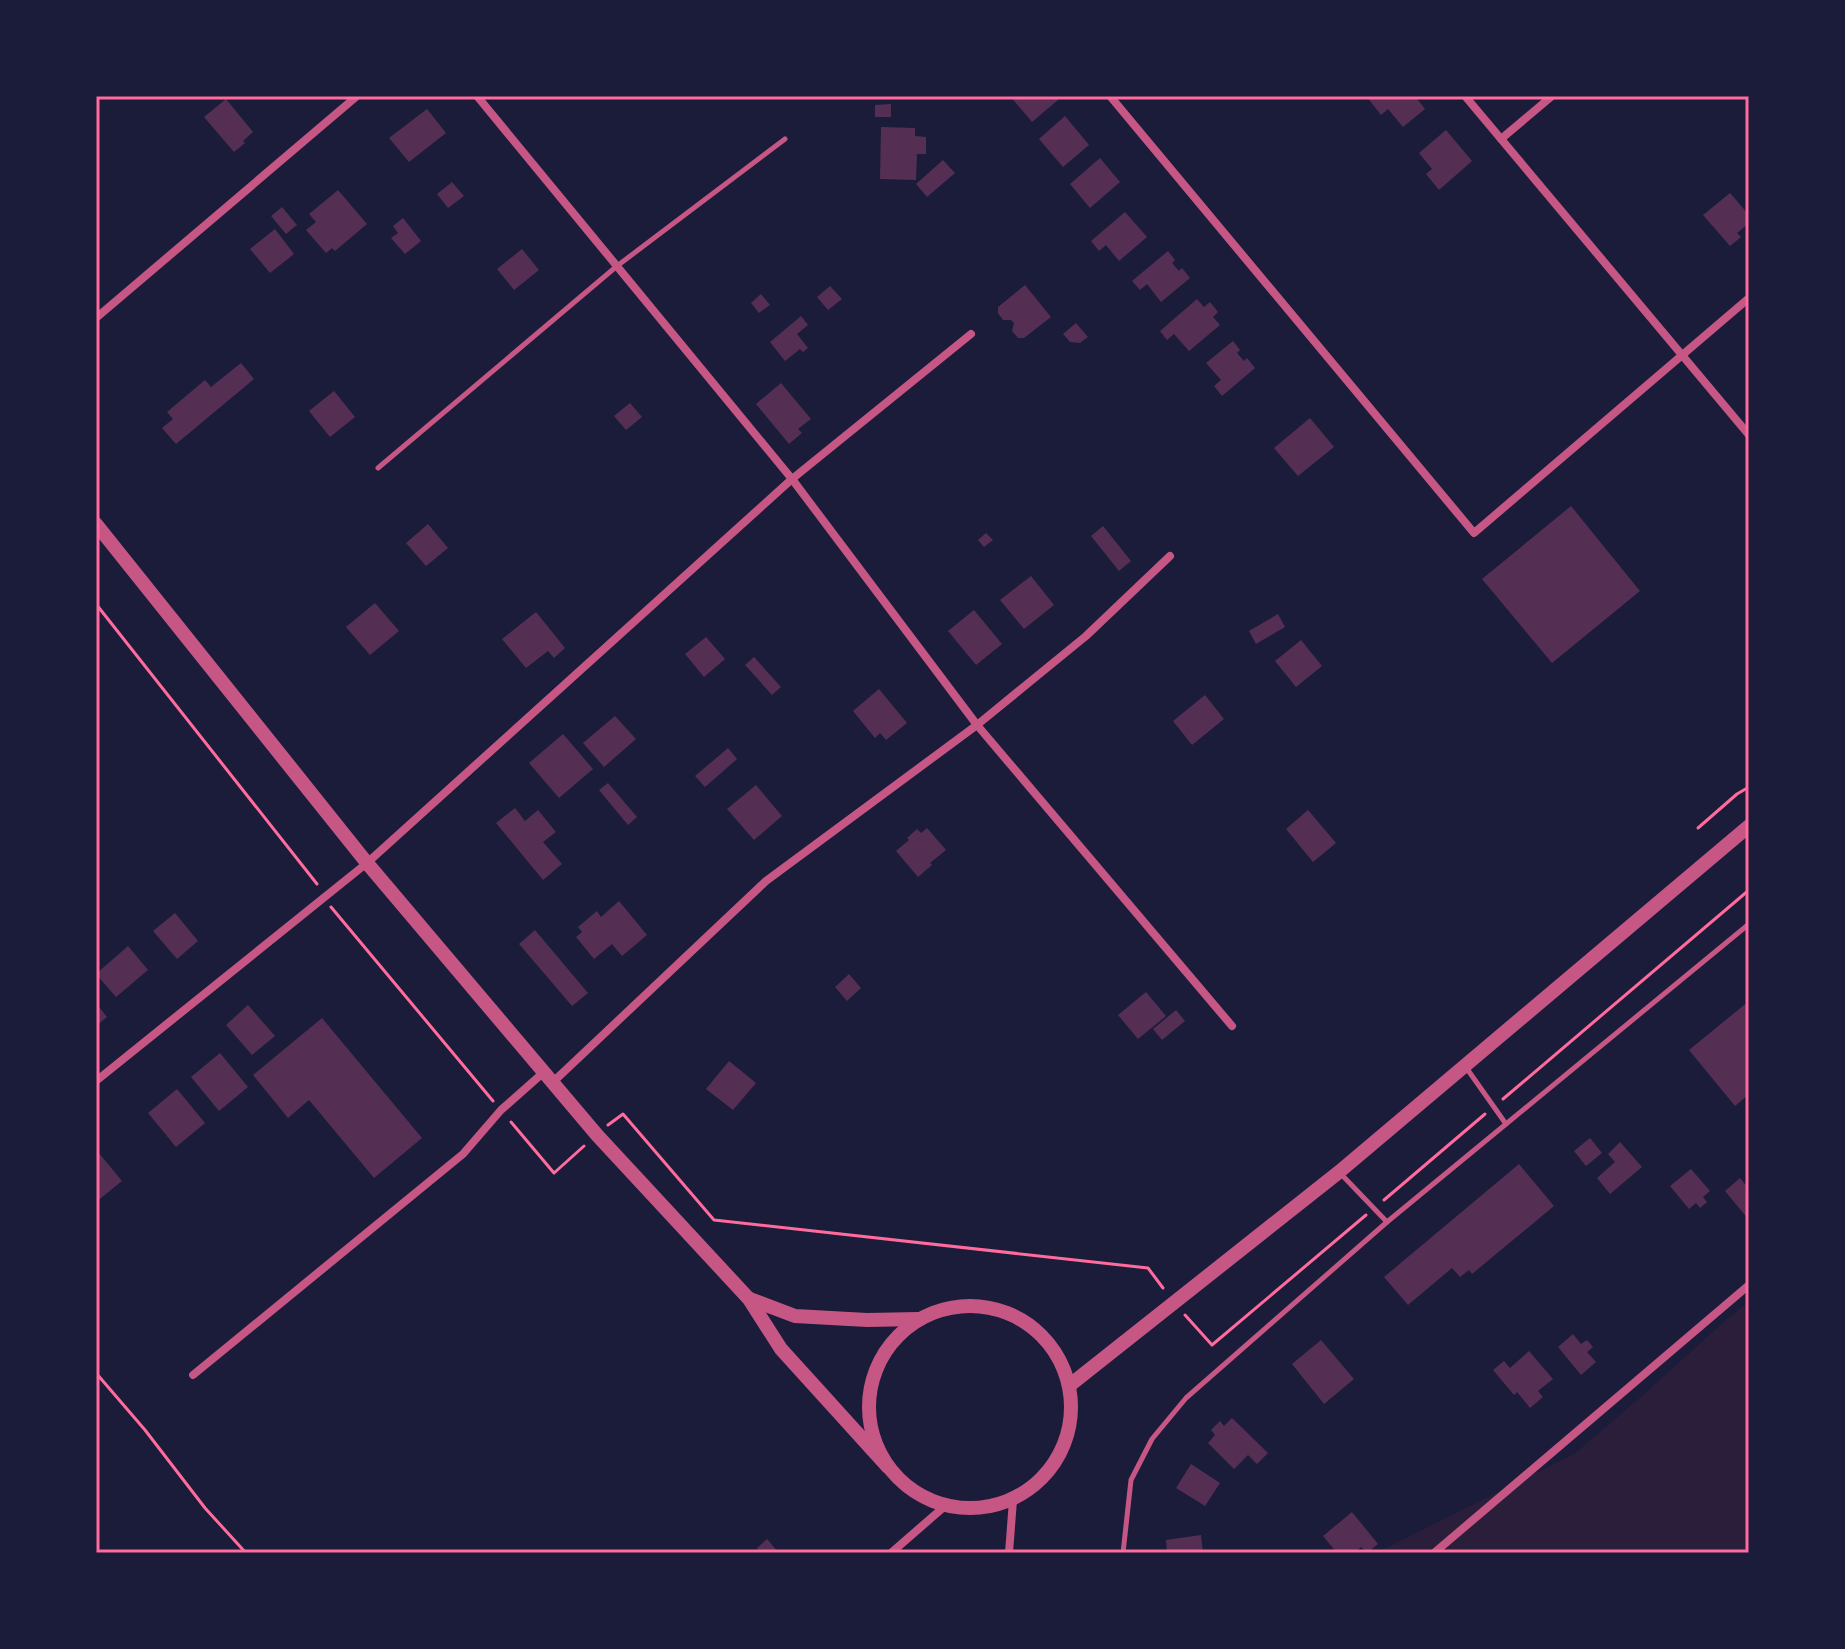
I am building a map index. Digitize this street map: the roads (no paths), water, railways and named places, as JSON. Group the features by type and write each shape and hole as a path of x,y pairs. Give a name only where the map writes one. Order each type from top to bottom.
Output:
{"street":[{"path":"96,318 357,96"},
{"path":"477,96 792,479 977,725 1232,1026"},
{"path":"1110,96 1474,533 1749,298"},
{"path":"1465,96 1749,435"},
{"path":"1501,139 1552,96"},
{"path":"96,1081 367,863 792,479 971,334"},
{"path":"96,524 367,863 597,1135 749,1299 781,1349 888,1467 913,1491 945,1506 979,1509 1013,1500 1041,1480 1062,1452 1072,1419 1070,1385 1058,1355 1038,1331 1011,1314 981,1306 949,1308 919,1319 795,1316 749,1299"},
{"path":"193,1375 463,1154 501,1110 548,1077 766,881 977,725 1086,636 1170,556"},
{"path":"1070,1385 1339,1172 1749,826"},
{"path":"1434,1553 1749,1285"},
{"path":"888,1467 873,1437 868,1403 875,1370 893,1341 919,1319"},
{"path":"1009,1553 1013,1500"},
{"path":"891,1553 945,1506"}],"lane":[{"path":"378,468 617,266 785,139"},
{"path":"1123,1553 1131,1480 1152,1439 1186,1398 1387,1222 1749,924"},
{"path":"1464,1066 1506,1124"},
{"path":"1339,1172 1387,1222"}]}
